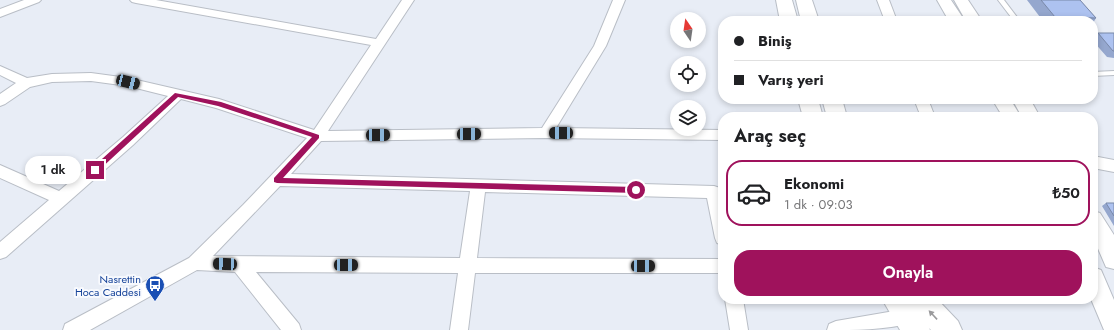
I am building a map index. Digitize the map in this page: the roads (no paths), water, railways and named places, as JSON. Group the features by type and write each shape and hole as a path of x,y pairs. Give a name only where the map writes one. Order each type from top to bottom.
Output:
{"main road":[{"path":"784,0 788,16"},
{"path":"804,0 809,16"},
{"path":"909,311 948,330"}],"street":[{"path":"0,13 35,0"},
{"path":"136,0 379,43"},
{"path":"546,133 600,46 619,0"},
{"path":"883,0 889,16"},
{"path":"944,0 954,16"},
{"path":"961,0 971,16"},
{"path":"72,330 195,263 277,180 317,136 379,43 403,3"},
{"path":"0,70 26,83"},
{"path":"0,101 26,83 52,78 91,77 128,82 218,104 317,136 546,133 718,134"},
{"path":"0,252 128,141 177,95"},
{"path":"1098,163 1114,166"},
{"path":"0,171 61,199"},
{"path":"277,180 714,192 718,212"},
{"path":"459,330 478,186"},
{"path":"1098,227 1105,238 1114,260"},
{"path":"195,263 240,265 718,266"},
{"path":"240,265 292,330"},
{"path":"1098,289 1114,326"},
{"path":"735,304 739,330"},
{"path":"836,330 909,311"}],"lane":[{"path":"1001,0 1013,16"},
{"path":"1098,74 1114,73"}],"place":[{"name":"Nasrettin Hoca Caddesi","path":"155,302"}]}
